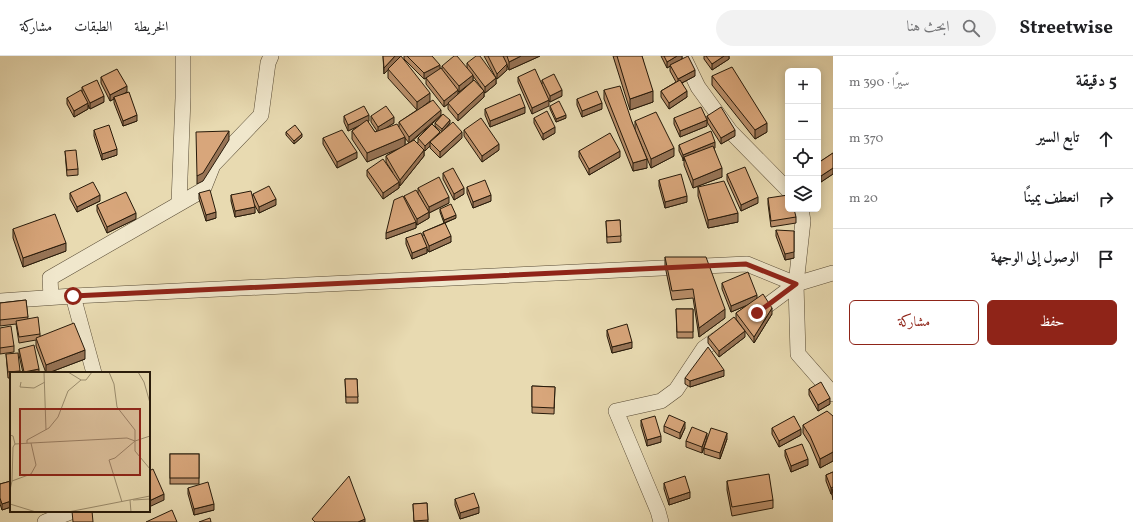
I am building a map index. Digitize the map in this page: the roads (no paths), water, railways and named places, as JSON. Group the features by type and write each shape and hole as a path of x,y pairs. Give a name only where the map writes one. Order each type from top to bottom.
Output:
{"street":[{"path":"179,203 183,56"},
{"path":"51,297 50,278 203,190 213,165 261,116 268,63 271,56"},
{"path":"683,56 698,88 730,131 785,187"},
{"path":"801,212 802,221 796,284 798,354 833,394"},
{"path":"0,301 51,297 746,264 796,284"},
{"path":"661,522 658,511 616,411 661,401 676,390 704,348 741,324 796,284 833,273"},
{"path":"73,296 94,372"},
{"path":"45,522 70,512"}]}
